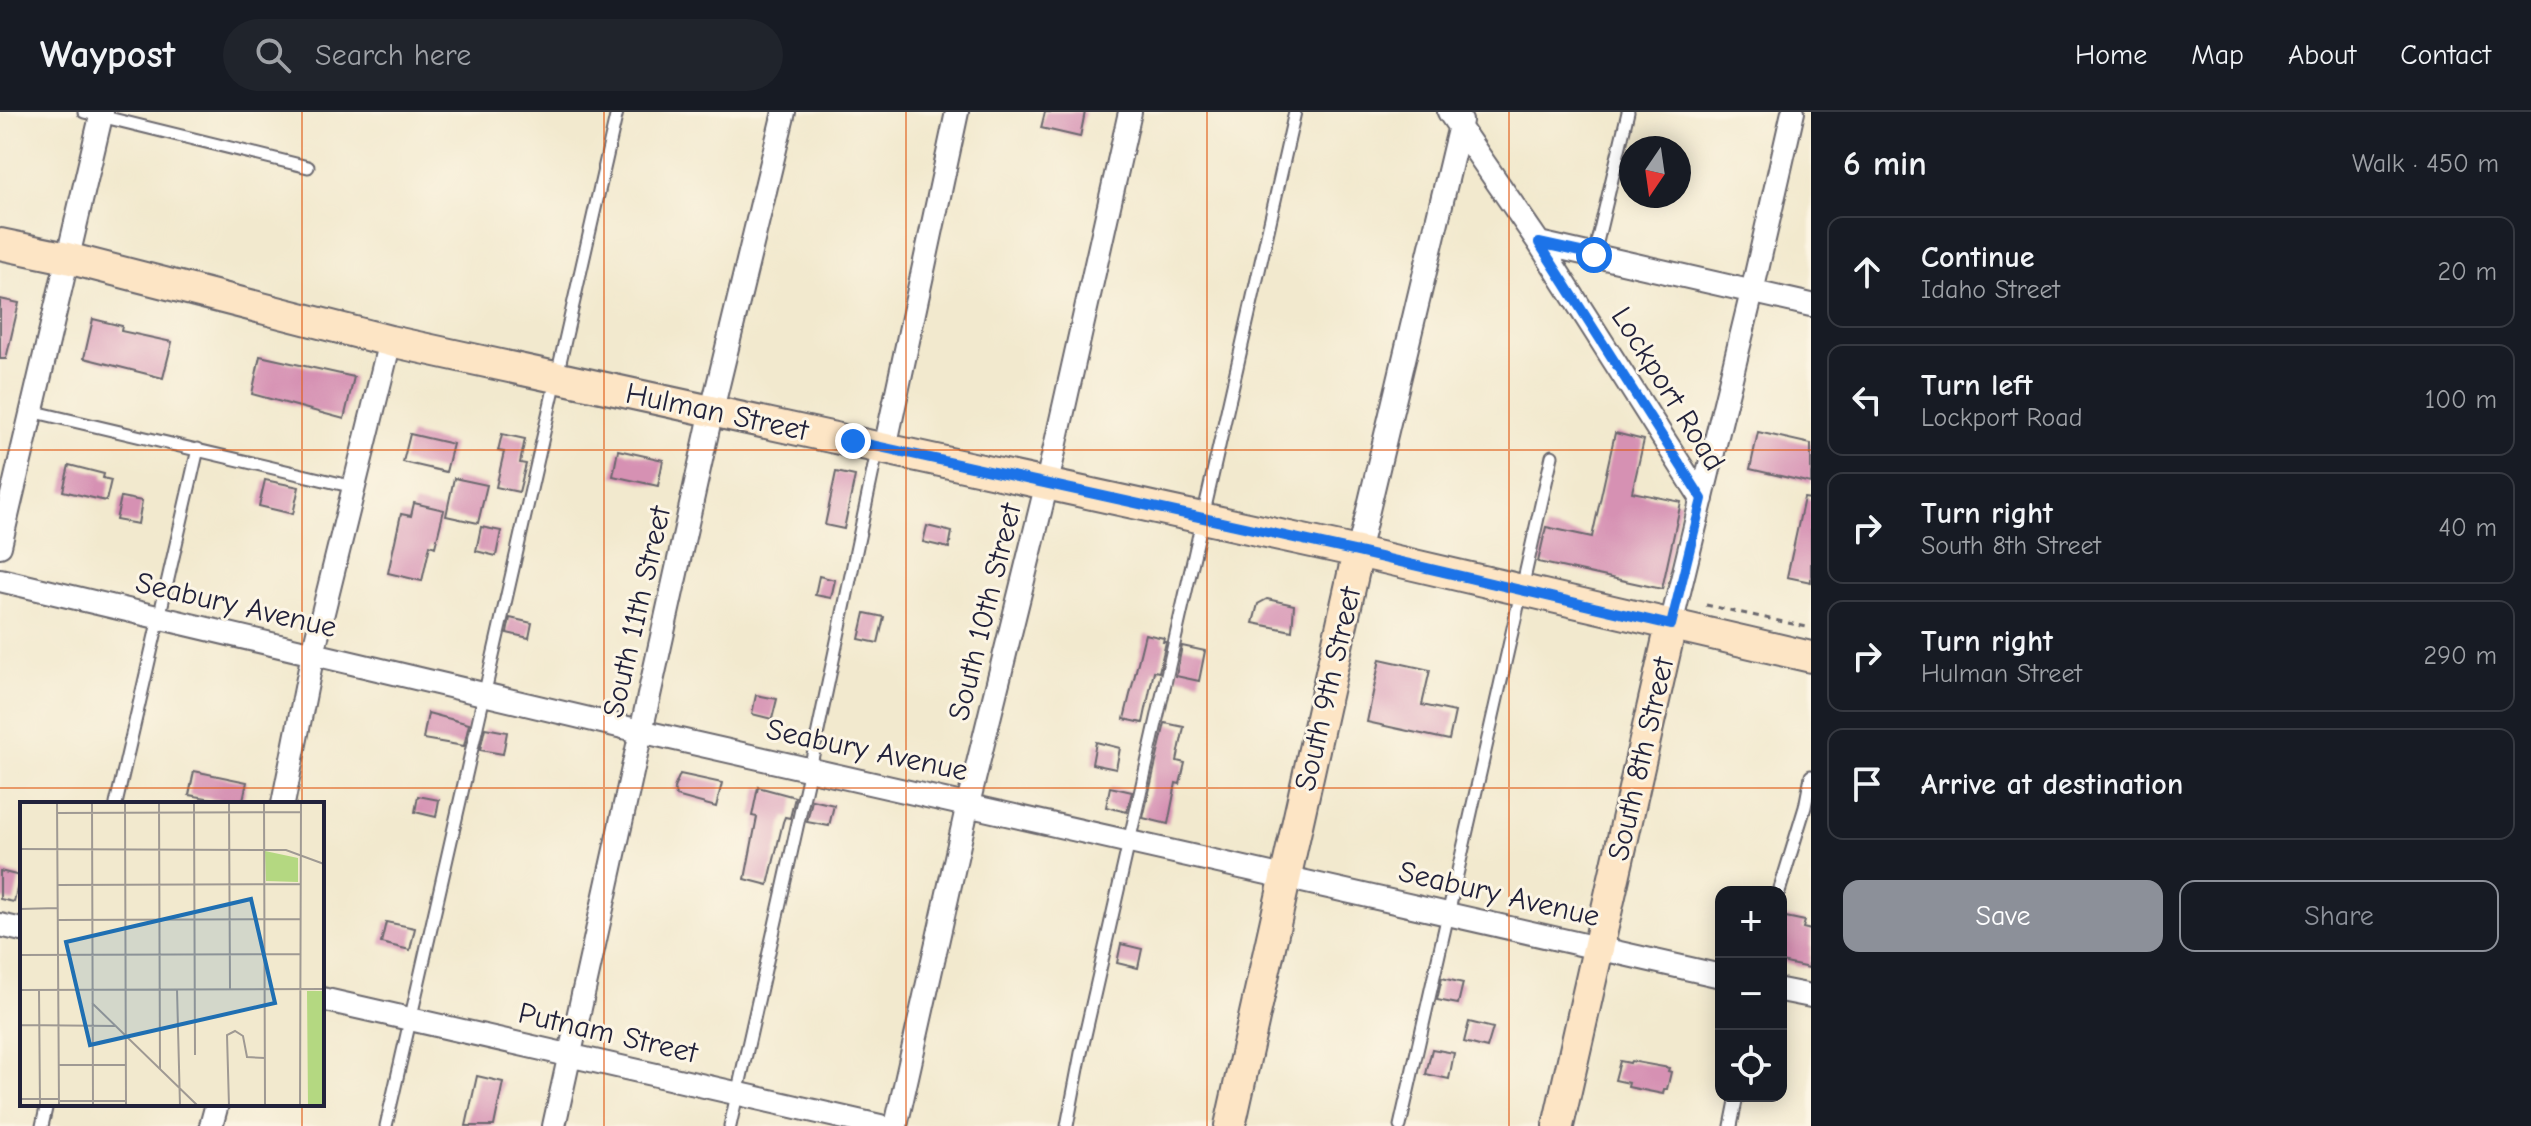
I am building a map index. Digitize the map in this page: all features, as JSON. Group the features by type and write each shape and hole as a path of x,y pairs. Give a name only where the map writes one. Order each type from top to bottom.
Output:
{"street":[{"name":"South 11th Street","path":"554,1126 712,410 784,112"},
{"path":"881,447 957,112"},
{"name":"South 10th Street","path":"896,1126 968,804 1047,483 1130,112"},
{"name":"South 8th Street","path":"1558,1126 1671,625 1793,112"},
{"path":"0,546 67,258 95,113"},
{"name":"Lockport Road","path":"1457,117 1702,499"},
{"name":"South 9th Street","path":"1230,1126 1457,117"},
{"path":"1539,243 1811,305"},
{"name":"Hulman Street","path":"0,244 67,258 390,341 1358,552 1811,657"},
{"path":"283,802 313,653 390,341"},
{"name":"Seabury Avenue","path":"0,580 640,731 1715,975"},
{"path":"0,925 20,930"},
{"path":"1787,991 1811,996"},
{"name":"Putnam Street","path":"324,999 880,1126"},
{"path":"211,1126 216,1106"}],"lane":[{"path":"386,1126 617,112"},
{"path":"1067,1126 1295,112"},
{"path":"1594,255 1628,112"},
{"path":"95,113 308,167"},
{"path":"31,411 354,487"},
{"path":"730,1126 881,447"},
{"path":"116,802 198,449"},
{"path":"1400,1126 1552,456"},
{"path":"1781,886 1811,776"},
{"path":"1796,835 1811,839"},
{"path":"1731,1126 1736,1102"},
{"path":"42,1126 47,1106"}],"building":[{"path":"1045,112 1085,112 1080,137 1041,128"},
{"path":"0,299 19,303 6,359 0,359"},
{"path":"93,319 122,326 121,331 172,342 163,378 84,358"},
{"path":"260,356 354,377 344,419 252,394"},
{"path":"1758,432 1811,444 1811,483 1750,469"},
{"path":"1615,433 1644,440 1632,492 1681,502 1662,589 1538,562 1546,527 1592,537"},
{"path":"410,434 453,444 446,472 403,462"},
{"path":"502,434 525,439 520,463 526,464 519,492 496,487 504,452 498,451"},
{"path":"618,450 663,460 658,486 613,476"},
{"path":"69,465 104,474 103,478 111,480 106,501 63,491"},
{"path":"836,472 855,476 844,529 825,525"},
{"path":"454,478 487,485 478,523 446,516"},
{"path":"265,480 299,487 293,514 259,506"},
{"path":"121,497 142,501 138,524 116,520"},
{"path":"1804,498 1811,499 1811,582 1787,577"},
{"path":"414,503 444,510 435,547 430,545 422,581 388,573 401,514 411,516"},
{"path":"927,526 952,532 949,548 923,542"},
{"path":"481,527 501,531 496,556 476,551"},
{"path":"819,576 835,580 831,598 815,595"},
{"path":"1267,599 1294,605 1292,631 1253,623 1258,604"},
{"path":"865,613 884,617 878,643 859,639"},
{"path":"510,618 532,623 529,638 507,633"},
{"path":"1145,634 1164,638 1163,642 1166,642 1159,672 1154,671 1143,723 1124,719"},
{"path":"1182,646 1205,651 1199,681 1176,676"},
{"path":"1380,659 1430,670 1422,705 1455,712 1449,740 1367,722"},
{"path":"756,695 777,699 772,719 752,714"},
{"path":"428,713 469,724 464,746 423,739"},
{"path":"1165,723 1184,727 1177,761 1185,763 1180,784 1176,783 1168,824 1143,818"},
{"path":"485,728 507,732 503,754 480,750"},
{"path":"1096,742 1120,748 1116,769 1092,764"},
{"path":"194,771 247,782 242,802 189,795"},
{"path":"680,774 722,783 716,807 676,796 674,788"},
{"path":"758,787 795,797 790,818 785,817 783,822 768,885 745,879 757,817 752,816"},
{"path":"1110,787 1132,792 1127,812 1106,807"},
{"path":"418,796 439,800 436,817 415,812"},
{"path":"812,800 834,805 829,826 807,822"},
{"path":"0,871 20,876 14,902 0,899"},
{"path":"1787,917 1805,921 1803,928 1811,930 1809,968 1787,963"},
{"path":"386,922 415,928 410,950 381,943"},
{"path":"1121,944 1142,949 1138,968 1117,963"},
{"path":"1442,978 1463,983 1458,1004 1437,1000"},
{"path":"1469,1022 1493,1028 1487,1048 1464,1042"},
{"path":"1432,1049 1454,1053 1449,1079 1426,1074"},
{"path":"1620,1061 1669,1068 1667,1089 1663,1094 1628,1087 1629,1083 1615,1080"},
{"path":"477,1076 503,1082 494,1126 466,1126"}],"route":[{"path":"853,441 1358,552 1671,625 1702,499 1539,243 1594,255"}]}
